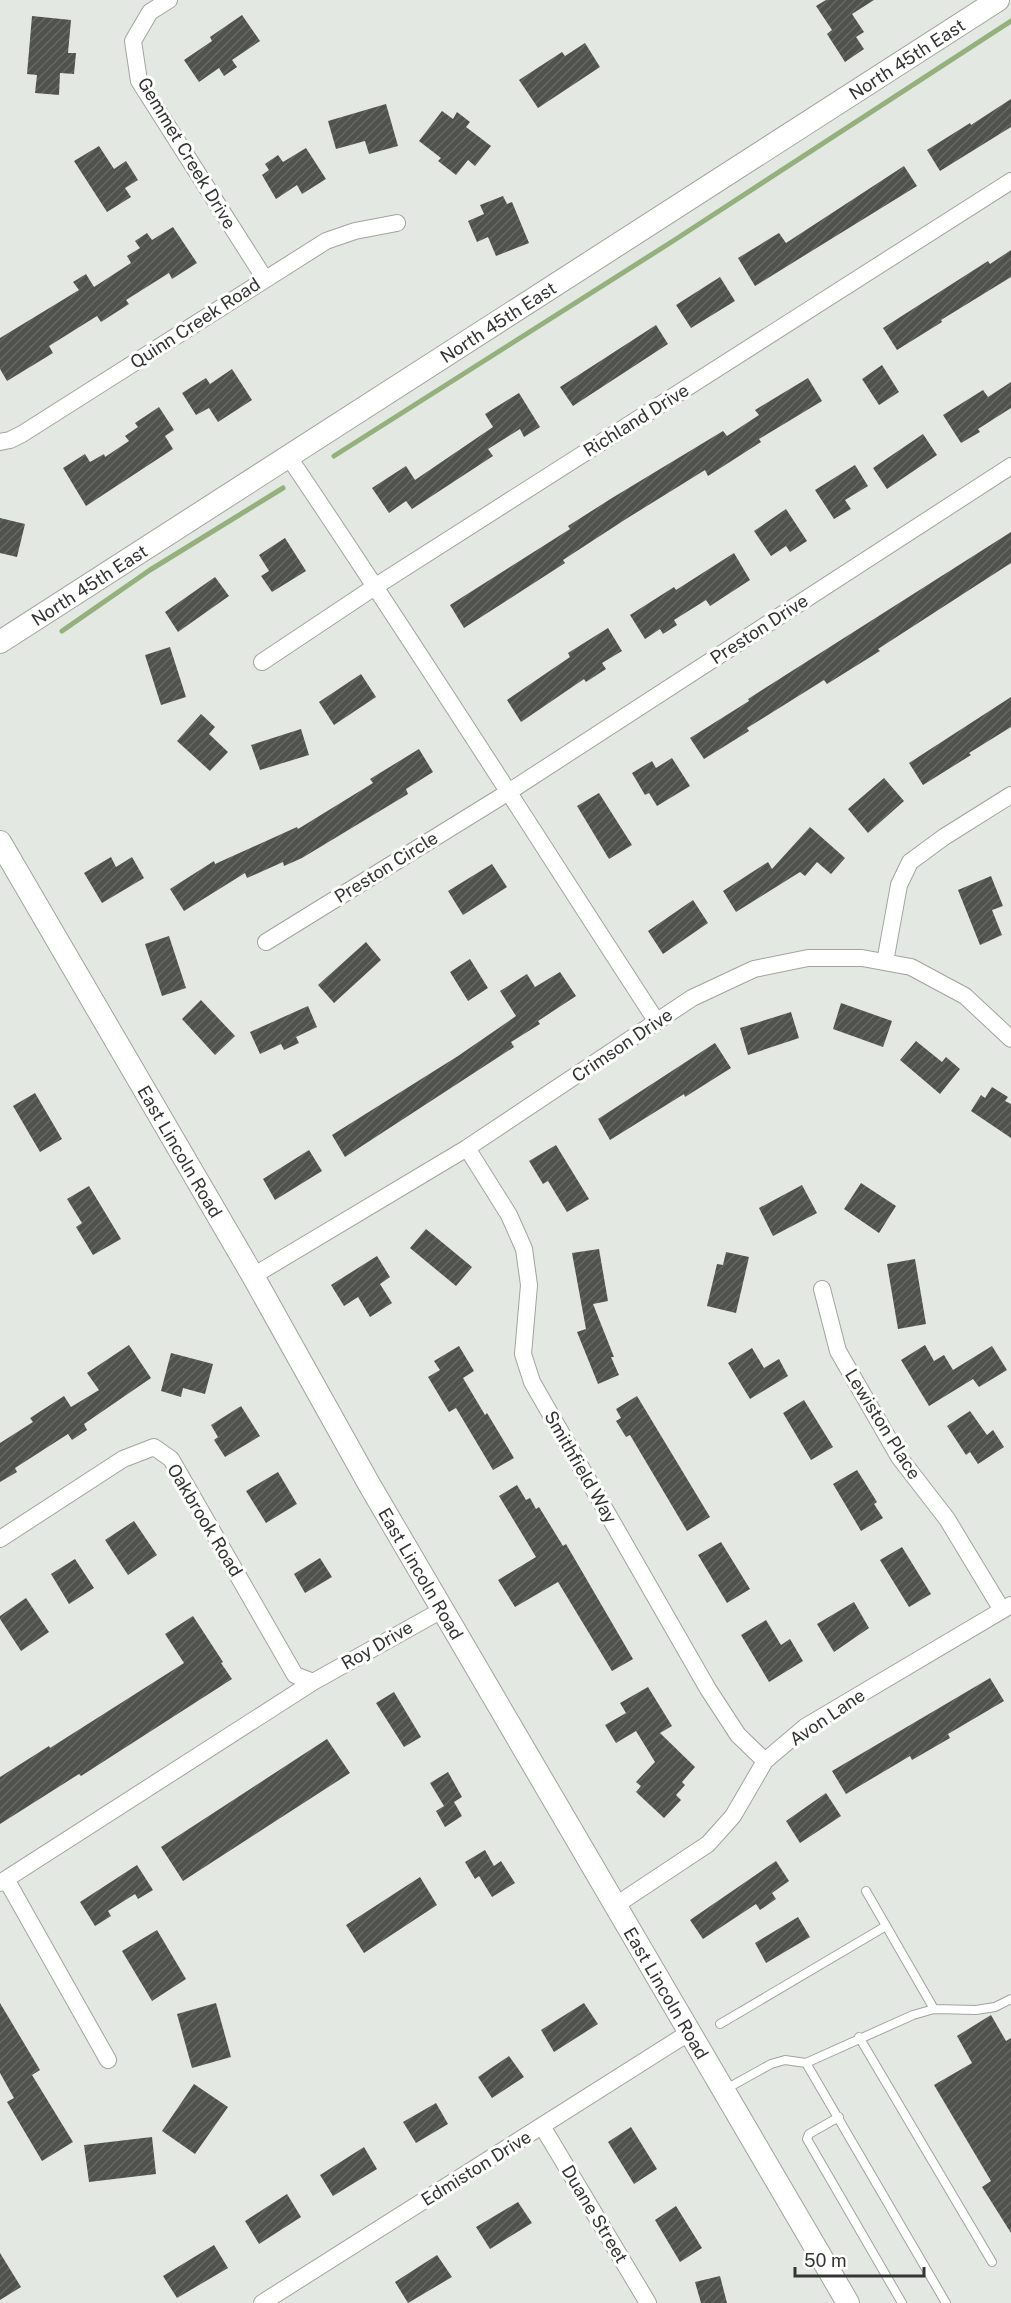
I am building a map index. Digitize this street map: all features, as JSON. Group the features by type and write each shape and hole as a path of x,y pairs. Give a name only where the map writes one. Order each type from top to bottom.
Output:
{"main road":[{"name":"North 45th East","path":"0,642 998,0"},
{"name":"East Lincoln Road","path":"0,842 253,1276 442,1610 848,2303"}],"street":[{"name":"Gemmet Creek Drive","path":"170,0 150,12 133,41 139,81 265,279"},
{"name":"Richland Drive","path":"262,662 376,586 1011,181"},
{"name":"Quinn Creek Road","path":"0,442 21,434 326,241 355,231 397,223"},
{"path":"288,456 376,586 507,793 657,1022"},
{"name":"Preston Drive","path":"507,793 1011,466"},
{"name":"Preston Circle","path":"266,942 507,793"},
{"path":"885,962 899,885 910,862 944,837 1011,795"},
{"name":"Crimson Drive","path":"253,1276 467,1148 692,998 754,969 808,958 862,958 911,967 965,996 1011,1039"},
{"name":"Smithfield Way","path":"467,1148 509,1215 524,1249 529,1285 523,1354 532,1382 708,1689 738,1735 765,1761"},
{"name":"Lewiston Place","path":"822,1289 838,1351 899,1457 946,1519 1006,1608"},
{"name":"Oakbrook Road","path":"0,1539 123,1459 154,1447 171,1459 295,1675 313,1682"},
{"name":"Avon Lane","path":"615,1905 708,1844 733,1816 765,1761 805,1727 1006,1608"},
{"name":"Roy Drive","path":"3,1881 313,1682 442,1610"},
{"path":"3,1881 108,2060"},
{"name":"Edmiston Drive","path":"262,2303 690,2032"},
{"name":"Duane Street","path":"542,2126 648,2303"}],"lane":[{"path":"866,1892 934,2009"},
{"path":"720,2024 886,1926"},
{"path":"724,2090 771,2064 786,2060 806,2063 859,2037 913,2015 934,2009 976,2010 994,2007 1011,1999"},
{"path":"859,2037 992,2262"},
{"path":"806,2063 946,2303"},
{"path":"839,2117 809,2134 807,2139 902,2303"}],"building":[{"path":"826,0 874,0 852,14 864,32 856,37 864,49 845,62 827,34 832,30 816,6"},
{"path":"242,15 260,41 232,60 237,67 224,76 219,68 199,82 184,60 212,41 210,37"},
{"path":"32,16 71,20 68,53 76,53 74,74 60,73 59,95 35,93 37,75 27,74"},
{"path":"585,43 600,67 538,108 519,80 562,52 565,56"},
{"path":"1011,99 1011,127 940,171 927,150"},
{"path":"386,104 398,146 369,154 365,141 336,149 328,121"},
{"path":"442,111 453,119 457,112 470,122 466,127 491,146 475,166 468,160 456,175 438,161 441,158 419,141"},
{"path":"99,146 114,169 126,161 138,180 125,188 131,197 107,212 74,161"},
{"path":"306,148 326,179 302,194 297,185 276,199 262,175 269,170 265,164 278,155 283,162"},
{"path":"904,166 917,186 755,286 738,258 779,233 786,243"},
{"path":"503,196 507,204 512,202 529,243 496,256 488,237 477,242 468,221 484,214 480,205"},
{"path":"173,227 197,263 172,279 169,273 126,300 129,304 101,322 97,316 49,346 53,353 7,381 0,369 0,338 79,290 73,282 86,274 94,287 131,263 127,256 140,248 135,241 147,233 152,240"},
{"path":"1011,250 1011,277 897,350 883,328 988,261 990,264"},
{"path":"720,277 735,301 691,328 676,305"},
{"path":"656,325 668,344 573,406 560,387"},
{"path":"882,365 899,392 879,405 862,379"},
{"path":"232,369 252,400 218,422 209,408 196,415 182,393 206,378 210,384"},
{"path":"808,378 822,401 759,439 761,442 708,476 705,470 626,519 563,560 565,563 464,628 450,605 570,529 568,526 612,498 723,431 727,436 759,415 755,410"},
{"path":"1011,382 1011,408 978,429 980,432 961,443 943,415 983,390 988,397"},
{"path":"519,393 540,427 524,437 520,429 488,449 493,456 412,509 406,501 389,513 372,488 406,466 415,480 493,427 485,414"},
{"path":"159,407 174,430 165,436 173,449 86,506 63,468 85,454 90,462 104,454 105,457 129,441 125,436 138,427 135,423"},
{"path":"923,434 937,455 887,489 873,468"},
{"path":"855,465 868,486 845,500 851,509 834,519 815,490"},
{"path":"786,509 807,541 790,552 786,546 771,556 754,531"},
{"path":"0,518 25,524 17,557 0,553"},
{"path":"1011,532 1011,563 878,649 880,651 827,684 824,680 747,728 749,731 704,759 690,738"},
{"path":"285,538 306,571 272,592 261,576 269,571 259,555"},
{"path":"734,553 750,580 710,606 706,600 674,620 677,625 663,634 660,629 645,639 630,615 674,587 676,590"},
{"path":"215,577 229,596 178,632 165,612"},
{"path":"608,628 622,651 602,663 606,669 586,682 584,679 521,722 507,700 570,657 568,653"},
{"path":"170,647 186,697 161,705 145,655"},
{"path":"361,674 376,697 334,725 319,702"},
{"path":"1011,697 1011,727 923,785 909,763"},
{"path":"201,714 215,727 209,734 228,752 210,771 177,741"},
{"path":"301,729 309,755 260,770 251,745"},
{"path":"419,749 433,772 406,789 408,794 302,858 284,866 283,862 247,878 245,873 184,911 170,889 214,861 215,864 297,827 298,829 373,783 370,779"},
{"path":"672,758 690,786 657,806 649,793 645,795 632,773 652,761 656,768"},
{"path":"884,778 904,801 868,833 848,809"},
{"path":"599,793 632,845 609,859 577,806"},
{"path":"810,827 845,858 831,874 817,862 805,876 800,872 736,912 723,891 768,862 772,869"},
{"path":"111,857 116,867 132,857 144,878 102,903 84,873"},
{"path":"492,864 507,887 463,915 448,891"},
{"path":"991,876 1003,906 992,910 1002,935 980,945 958,890"},
{"path":"693,900 708,923 663,954 648,931"},
{"path":"169,936 186,988 162,996 145,944"},
{"path":"366,942 381,960 334,1003 318,985"},
{"path":"470,959 488,988 468,1001 450,972"},
{"path":"560,972 576,996 538,1021 540,1024 511,1042 514,1047 345,1157 332,1135 458,1056 516,1016 500,991 527,974 535,987"},
{"path":"201,1000 235,1036 215,1055 182,1019"},
{"path":"841,1003 892,1021 883,1047 833,1029"},
{"path":"308,1006 317,1027 296,1037 299,1043 284,1050 281,1044 260,1054 250,1032"},
{"path":"791,1012 799,1038 748,1055 740,1028"},
{"path":"916,1041 942,1062 946,1057 960,1069 940,1094 900,1060"},
{"path":"715,1043 731,1068 610,1140 598,1119"},
{"path":"992,1087 1008,1097 1005,1101 1011,1104 1011,1138 971,1111 981,1095 985,1098"},
{"path":"35,1093 62,1139 40,1152 13,1106"},
{"path":"556,1145 589,1199 567,1212 548,1181 543,1184 529,1161"},
{"path":"309,1150 322,1171 275,1200 263,1179"},
{"path":"861,1183 896,1206 879,1233 844,1209"},
{"path":"802,1185 817,1213 773,1236 759,1208"},
{"path":"89,1186 121,1239 93,1255 76,1227 82,1223 67,1199"},
{"path":"426,1229 472,1267 456,1286 410,1248"},
{"path":"599,1249 608,1301 593,1304 619,1375 598,1384 577,1332 586,1329 572,1253"},
{"path":"726,1252 749,1257 736,1313 707,1306 717,1264 723,1265"},
{"path":"377,1256 390,1277 380,1284 392,1303 370,1317 358,1297 344,1306 331,1285"},
{"path":"915,1259 926,1324 898,1329 887,1264"},
{"path":"129,1345 151,1378 84,1424 87,1430 72,1440 68,1434 15,1468 17,1472 0,1482 0,1443 33,1422 30,1418 64,1396 71,1407 99,1390 87,1373"},
{"path":"925,1345 934,1361 944,1355 953,1370 992,1346 1007,1370 979,1387 973,1379 929,1406 901,1360"},
{"path":"459,1346 474,1371 463,1378 514,1458 493,1470 456,1408 449,1412 428,1377 440,1370 434,1361"},
{"path":"752,1348 764,1368 779,1359 788,1376 750,1399 728,1363"},
{"path":"171,1353 213,1364 205,1394 183,1388 181,1397 161,1391"},
{"path":"637,1396 710,1517 687,1531 630,1435 626,1437 616,1421 621,1418 616,1409"},
{"path":"804,1400 833,1447 811,1460 783,1413"},
{"path":"241,1406 260,1436 225,1457 214,1440 218,1437 211,1425"},
{"path":"970,1411 987,1435 993,1430 1004,1447 978,1464 970,1452 966,1455 947,1426"},
{"path":"857,1470 877,1502 874,1504 883,1518 861,1531 833,1484"},
{"path":"278,1472 297,1504 266,1523 246,1491"},
{"path":"517,1485 526,1500 530,1498 536,1509 539,1507 563,1546 566,1544 633,1659 612,1671 558,1582 515,1607 498,1580 536,1557 499,1496"},
{"path":"134,1521 157,1555 128,1575 105,1540"},
{"path":"721,1542 750,1589 727,1603 698,1555"},
{"path":"902,1547 931,1594 909,1607 880,1560"},
{"path":"320,1558 332,1577 305,1593 294,1574"},
{"path":"75,1559 94,1588 69,1604 51,1574"},
{"path":"26,1598 49,1632 21,1651 0,1616"},
{"path":"854,1602 869,1628 834,1652 817,1624"},
{"path":"193,1616 232,1679 81,1776 79,1774 0,1824 0,1777 184,1663 165,1634"},
{"path":"766,1620 781,1645 790,1639 803,1661 769,1682 741,1635"},
{"path":"990,1678 1004,1701 948,1734 950,1738 912,1760 910,1756 846,1794 832,1771"},
{"path":"648,1687 672,1726 660,1733 695,1767 682,1782 685,1785 676,1795 681,1800 664,1818 636,1792 641,1786 636,1782 655,1762 636,1731 616,1743 605,1725 626,1713 620,1703"},
{"path":"394,1692 421,1737 404,1747 376,1703"},
{"path":"327,1739 350,1773 183,1881 161,1847"},
{"path":"448,1772 462,1797 454,1802 462,1816 445,1827 436,1811 444,1806 430,1783"},
{"path":"826,1793 841,1816 800,1843 786,1821"},
{"path":"485,1850 494,1866 501,1861 515,1883 492,1897 479,1876 475,1879 465,1862"},
{"path":"776,1861 789,1881 772,1893 776,1899 760,1910 756,1904 703,1939 690,1920"},
{"path":"137,1865 153,1890 138,1899 135,1894 108,1911 111,1916 95,1926 80,1902"},
{"path":"420,1877 437,1905 364,1953 346,1925"},
{"path":"798,1917 810,1937 766,1963 755,1943"},
{"path":"157,1930 186,1979 152,2001 122,1951"},
{"path":"0,2003 40,2070 32,2075 73,2142 42,2161 7,2102 14,2098 0,2073"},
{"path":"216,2003 231,2057 192,2068 177,2014"},
{"path":"584,2003 598,2024 554,2052 541,2030"},
{"path":"991,2015 1006,2041 1011,2038 1011,2233 982,2187 991,2181 934,2085 972,2063 957,2036"},
{"path":"509,2056 524,2077 492,2098 478,2077"},
{"path":"194,2084 228,2107 195,2154 162,2131"},
{"path":"436,2103 448,2124 416,2143 403,2122"},
{"path":"631,2127 657,2169 634,2184 608,2142"},
{"path":"152,2137 156,2174 89,2182 84,2145"},
{"path":"364,2147 377,2169 333,2196 320,2175"},
{"path":"287,2194 301,2217 259,2244 245,2221"},
{"path":"518,2202 532,2223 490,2249 476,2227"},
{"path":"676,2206 702,2248 680,2262 655,2220"},
{"path":"214,2245 228,2268 177,2298 163,2276"},
{"path":"0,2253 21,2287 0,2300"},
{"path":"437,2255 452,2277 408,2303 395,2282"},
{"path":"720,2276 727,2303 701,2303 695,2282"}],"waterway":[{"path":"334,456 673,241 1011,21"},
{"path":"62,631 150,570 283,488"}]}
